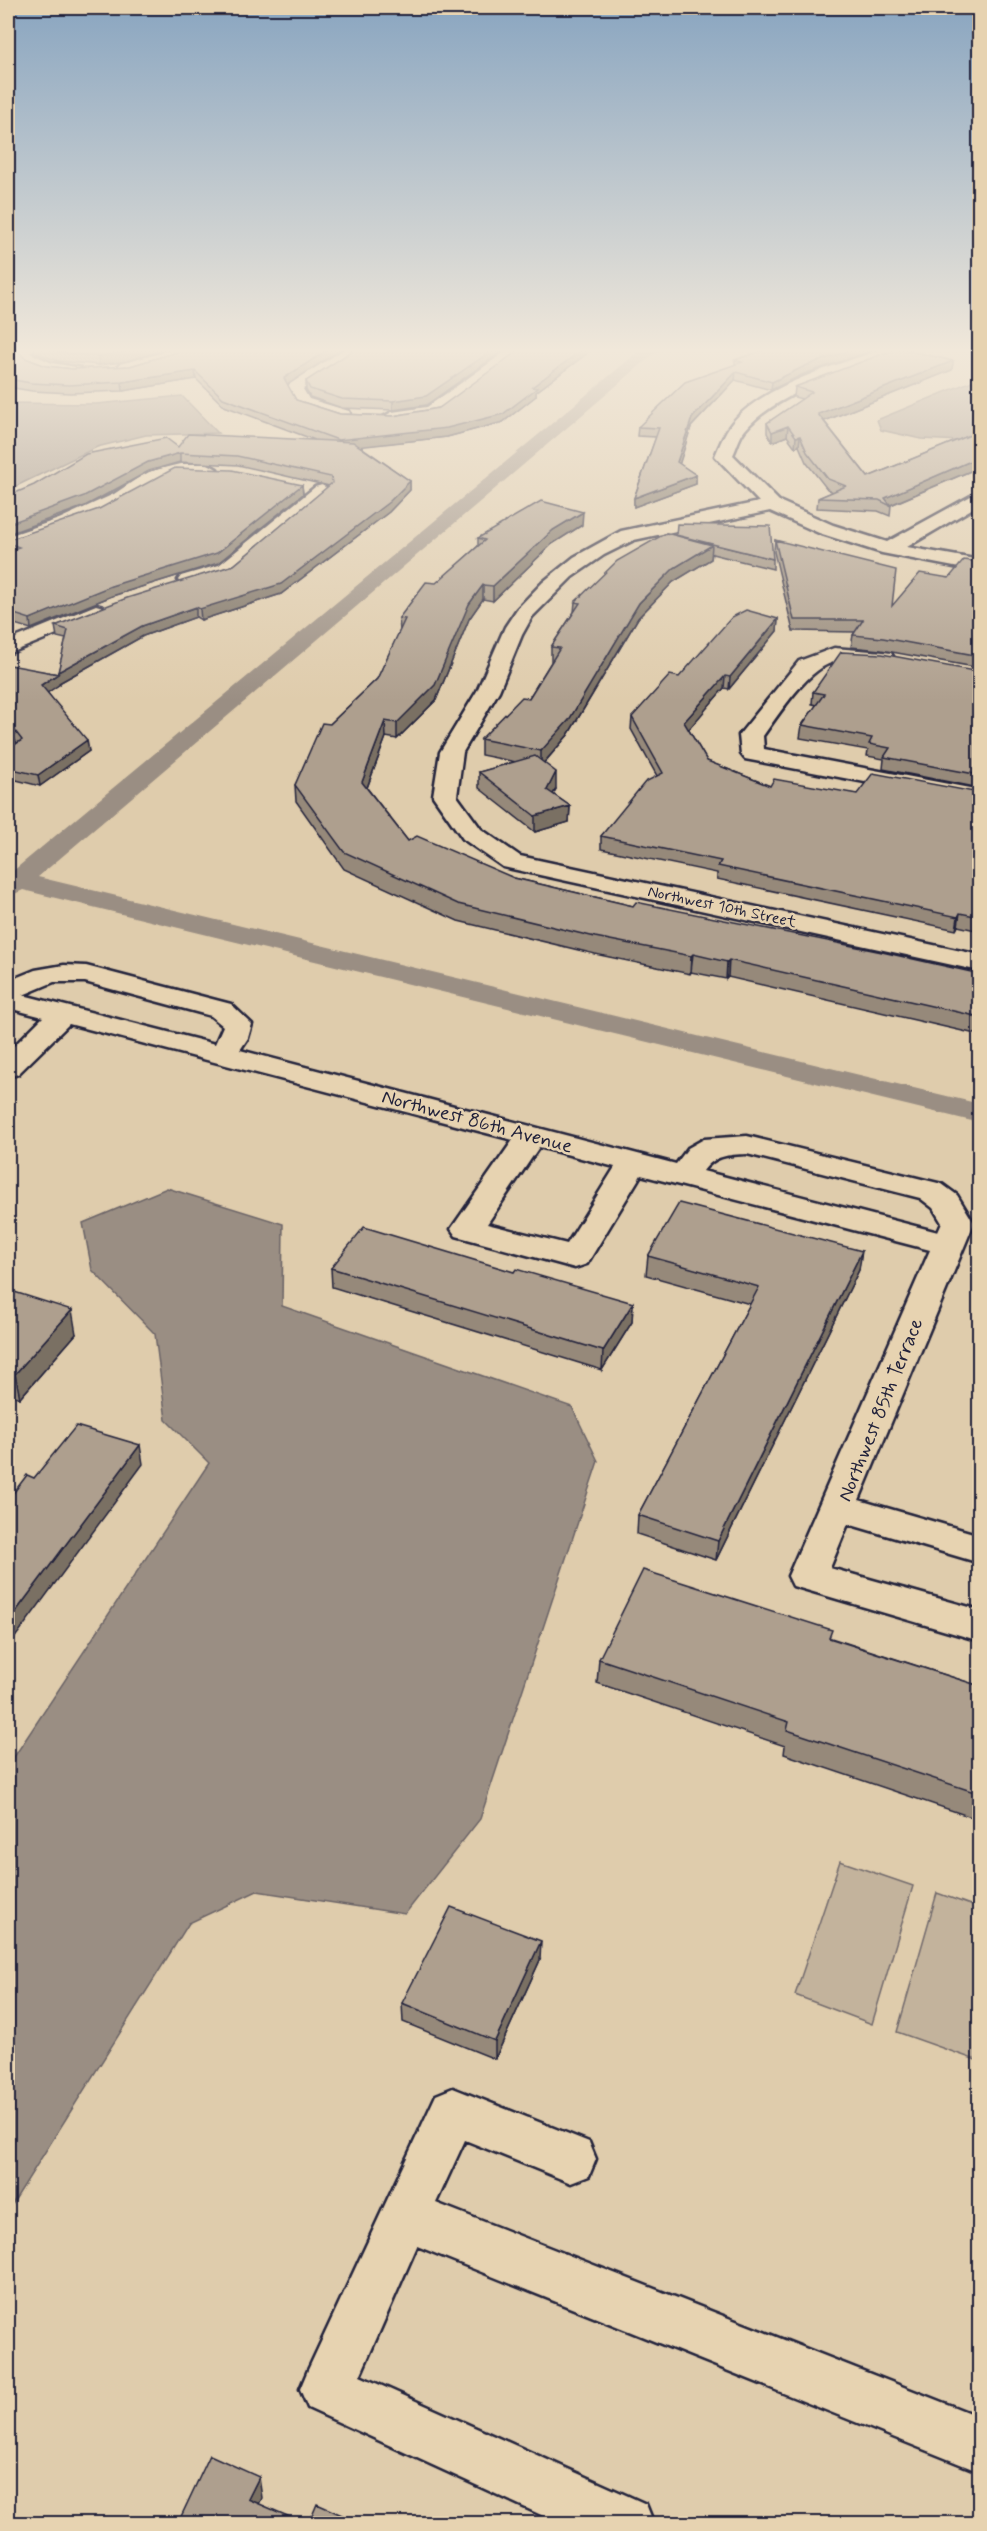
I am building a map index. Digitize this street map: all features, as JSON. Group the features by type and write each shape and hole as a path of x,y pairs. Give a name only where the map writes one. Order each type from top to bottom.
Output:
{"street":[{"path":"733,465 772,505 826,529 889,549 980,566"},
{"path":"8,542 66,523 121,498 153,476 180,469 226,471"},
{"path":"164,587 226,569 322,491 297,484"},
{"path":"889,549 980,496"},
{"name":"Northwest 10th Street","path":"772,505 628,535 606,544 583,559 541,596 517,624 507,643 495,679 450,757 445,796 472,834 512,862 980,963"},
{"path":"8,648 109,606"},
{"path":"903,662 834,654 807,666 751,735 753,754 980,797"},
{"path":"8,993 24,982 43,974 67,972 86,974 221,1010 238,1024 234,1038 222,1054"},
{"name":"Northwest 86th Avenue","path":"8,1000 950,1245"},
{"path":"8,1068 63,1014"},
{"path":"531,1136 467,1229 575,1257 633,1163"},
{"path":"683,1176 699,1155 715,1146 747,1145 931,1191 946,1202 958,1223 950,1245"},
{"name":"Northwest 85th Terrace","path":"950,1245 837,1506 980,1549"},
{"path":"837,1506 807,1576 980,1626"},
{"path":"571,2159 453,2111 327,2390 626,2523"},
{"path":"404,2216 980,2445"}],"shaded area":[{"path":"8,465 60,465 8,490"},
{"path":"167,1188 283,1224 282,1306 572,1407 598,1461 480,1819 405,1914 257,1891 189,1923 8,2211 8,1766 209,1463 166,1420 155,1334 92,1270 83,1223"},
{"path":"840,1861 913,1886 872,2024 795,1995"},
{"path":"937,1893 979,1908 980,2044 976,2060 897,2032"}],"building":[{"path":"67,465 142,465 84,496 8,524 8,496 34,485"},
{"path":"278,465 387,465 410,481 389,502 281,584 200,609 196,607 142,626 58,672 68,630 55,626 127,598 234,565 332,483 331,477"},
{"path":"646,465 682,465 696,475 634,498"},
{"path":"817,465 859,465 868,477 897,465 961,465 885,498 891,506 879,500 818,498 846,486 828,479"},
{"path":"175,468 232,470 302,485 217,553 111,586 30,619 8,612 8,551 19,547 8,543 8,540 99,509"},
{"path":"541,501 583,512 553,530 493,586 483,585 469,604 435,685 397,723 385,721 362,782 408,841 417,836 514,878 633,906 636,902 980,974 980,1017 729,960 727,962 693,954 691,956 595,937 458,904 344,852 295,785 322,723 330,724 377,679 405,619 399,618 426,582 436,583 485,540 478,538"},
{"path":"677,524 770,526 773,559 676,535"},
{"path":"666,533 712,545 674,568 639,603 569,720 541,751 481,739 522,697 529,698 560,648 551,647 580,603 575,602 617,561"},
{"path":"775,540 896,570 892,606 920,573 949,578 964,560 980,562 980,656 883,638 853,635 863,620 794,620"},
{"path":"746,610 778,619 730,677 725,676 684,722 707,761 770,786 774,779 857,794 873,773 980,793 980,917 960,913 958,917 718,866 721,861 601,836 645,782 663,773 632,717 670,675 679,677 732,617"},
{"path":"841,652 882,654 980,672 980,775 884,757 890,748 869,744 872,738 802,725 824,694 813,692"},
{"path":"8,666 58,674 41,685 87,740 38,775 8,768 8,749 22,740 8,722"},
{"path":"535,756 556,772 547,790 570,806 535,816 479,772"},
{"path":"679,1203 862,1251 718,1541 638,1515 759,1287 648,1256"},
{"path":"364,1227 514,1272 516,1269 633,1303 603,1351 331,1268"},
{"path":"8,1290 72,1310 15,1374 8,1371"},
{"path":"76,1426 140,1445 8,1622 8,1500 27,1475 34,1478"},
{"path":"643,1570 832,1630 829,1638 980,1686 980,1794 787,1730 789,1722 599,1659"},
{"path":"451,1907 541,1941 495,2041 402,2003"},
{"path":"210,2455 259,2477 248,2499 304,2523 178,2523"},
{"path":"317,2504 360,2523 309,2523"}],"waterway":[{"path":"18,880 513,465"},
{"path":"8,878 18,880"},
{"path":"8,889 18,880"},
{"path":"18,880 980,1114"}]}
